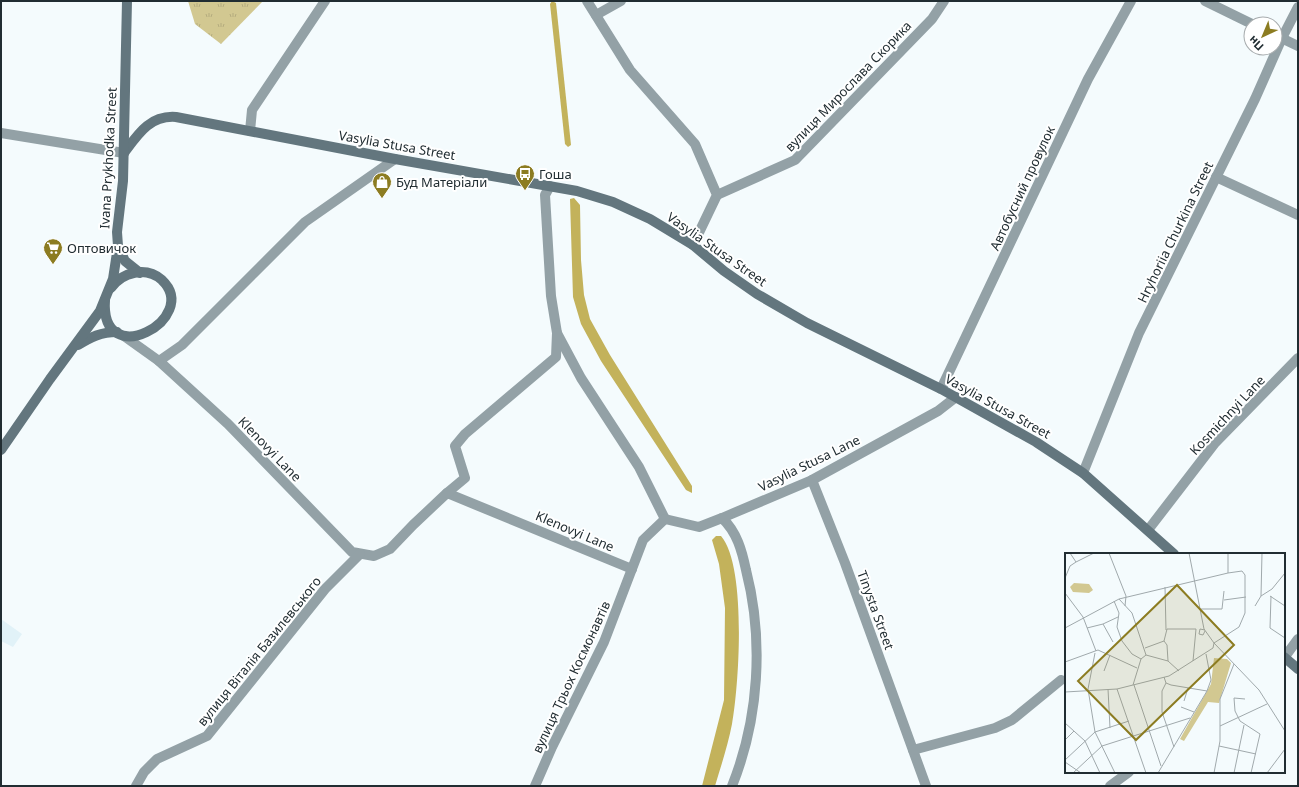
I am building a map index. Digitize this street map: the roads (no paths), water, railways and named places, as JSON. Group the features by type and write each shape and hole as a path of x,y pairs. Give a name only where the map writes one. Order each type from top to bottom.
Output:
{"main road":[{"name":"Ivana Prykhodka Street","path":"1,450 100,311 113,279 118,246 117,232 124,153 127,1"},
{"name":"Vasylia Stusa Street","path":"124,153 154,120 164,116 176,116 395,159 577,191 613,202 650,219 693,245 724,271 757,294 807,323 941,389 1036,442 1083,473 1173,553"},
{"path":"118,246 125,261 140,273"},
{"path":"72,349 104,332 121,334 140,336 154,329 161,322 169,308 170,300 167,286 156,275 132,273 120,278 107,294 105,308 107,318 121,334"},
{"path":"1285,659 1298,669"}],"street":[{"path":"250,131 252,110 326,1"},
{"path":"587,1 630,70 695,144 717,195 693,245"},
{"path":"596,15 621,1"},
{"name":"вулиця Мирослава Скорика","path":"717,195 795,160 932,18 944,1"},
{"name":"Автобусний провулок","path":"941,389 1088,79 1131,1"},
{"path":"1204,1 1243,20"},
{"name":"Hryhoriia Churkina Street","path":"1283,30 1298,7"},
{"path":"1283,39 1298,46"},
{"name":"Hryhoriia Churkina Street","path":"1083,473 1140,332 1255,99 1271,56"},
{"path":"1,133 124,153"},
{"path":"159,361 182,344 305,222 395,159"},
{"path":"1216,177 1298,215"},
{"path":"360,554 374,556 390,549 413,525 465,478 455,446 465,434 556,357 557,333 551,296 545,195 550,186"},
{"path":"557,333 582,378 638,467 665,519"},
{"name":"Klenovyi Lane","path":"121,334 159,361 228,424 352,552 360,554"},
{"name":"Kosmichnyi Lane","path":"1148,530 1215,443 1298,358"},
{"name":"Vasylia Stusa Lane","path":"665,519 700,526 722,518 812,480 938,411 956,397"},
{"name":"Tinysta Street","path":"812,480 845,563 926,786"},
{"name":"Klenovyi Lane","path":"448,493 632,569"},
{"path":"722,518 732,528 742,554 750,586 756,645 756,678 747,738 732,786"},
{"name":"вулиця Трьох Космонавтів","path":"535,786 552,747 604,642 642,540 665,519"},
{"name":"вулиця Віталія Базилевського","path":"136,786 144,772 157,759 207,736 237,702 325,589 360,554"},
{"path":"1285,657 1298,639"},
{"path":"913,750 995,728 1012,720 1061,680"},
{"path":"1110,786 1128,773"}],"place":[{"name":"Гоша","path":"525,191"},
{"name":"Буд Матерiали","path":"382,199"},
{"name":"Оптовичок","path":"53,265"}]}
